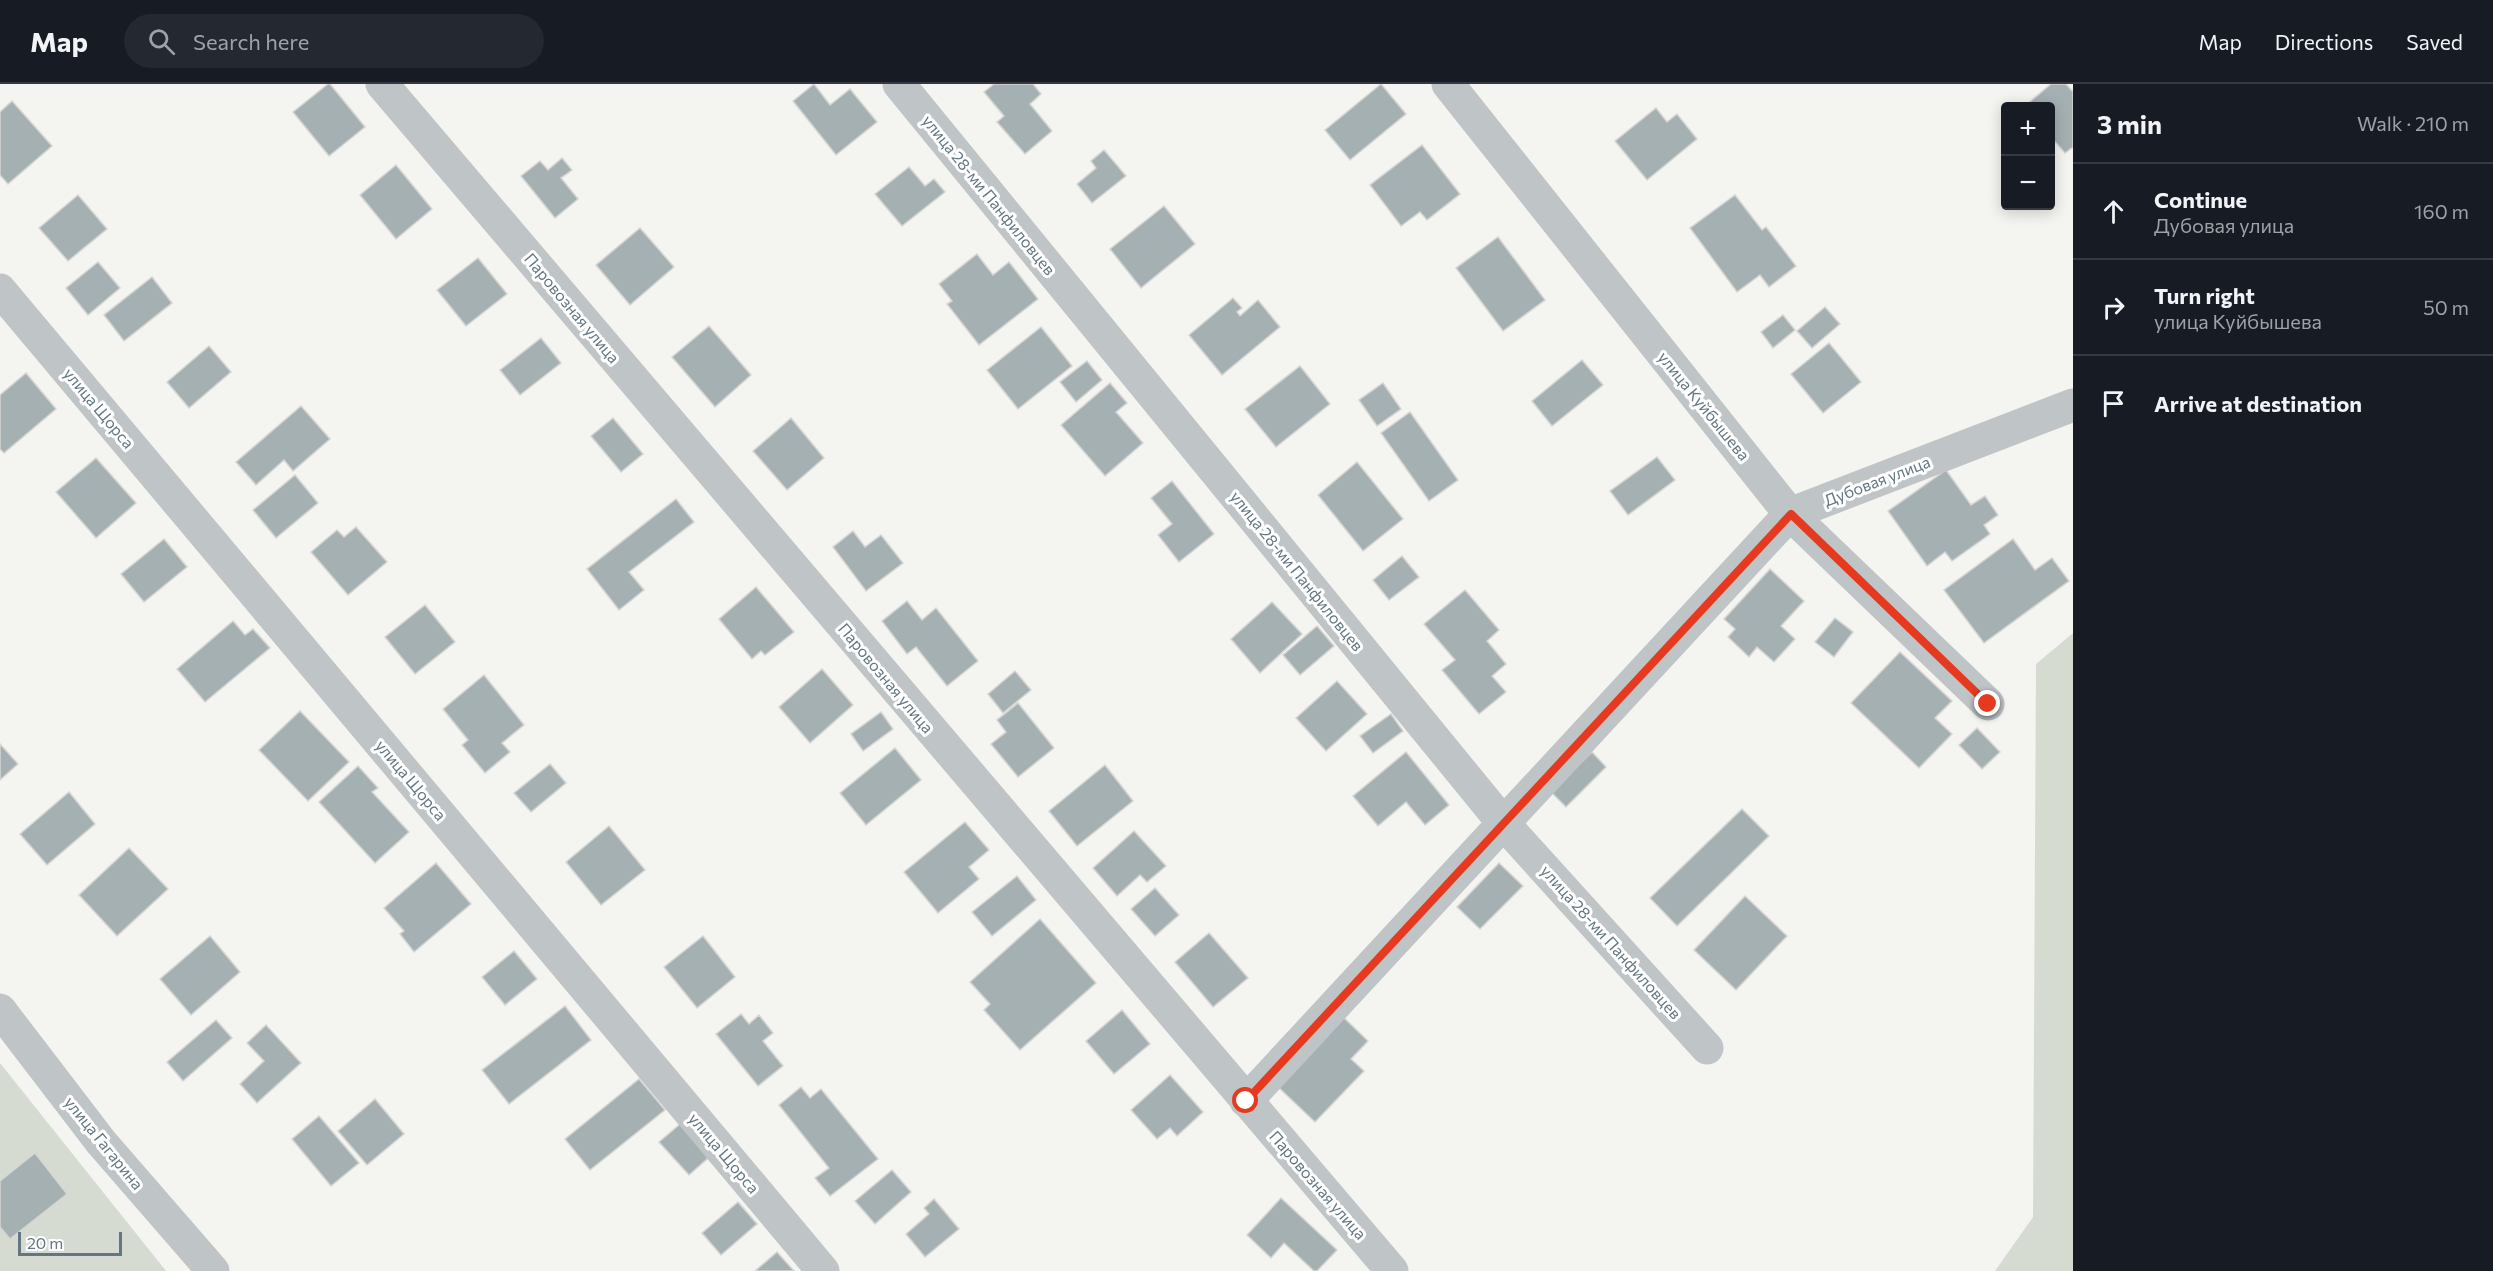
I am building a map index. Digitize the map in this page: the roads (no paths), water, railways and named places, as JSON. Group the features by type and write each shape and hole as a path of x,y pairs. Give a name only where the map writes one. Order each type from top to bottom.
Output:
{"street":[{"name":"Паровозная улица","path":"382,84 1392,1271"},
{"name":"улица 28-ми Панфиловцев","path":"899,84 1504,824 1707,1048"},
{"name":"улица Куйбышева","path":"1448,84 1791,514 1988,704"},
{"name":"улица Щорса","path":"0,290 823,1271"},
{"name":"Дубовая улица","path":"1246,1101 1791,514 2073,405"},
{"name":"улица Гагарина","path":"0,1010 101,1142 213,1271"}]}
